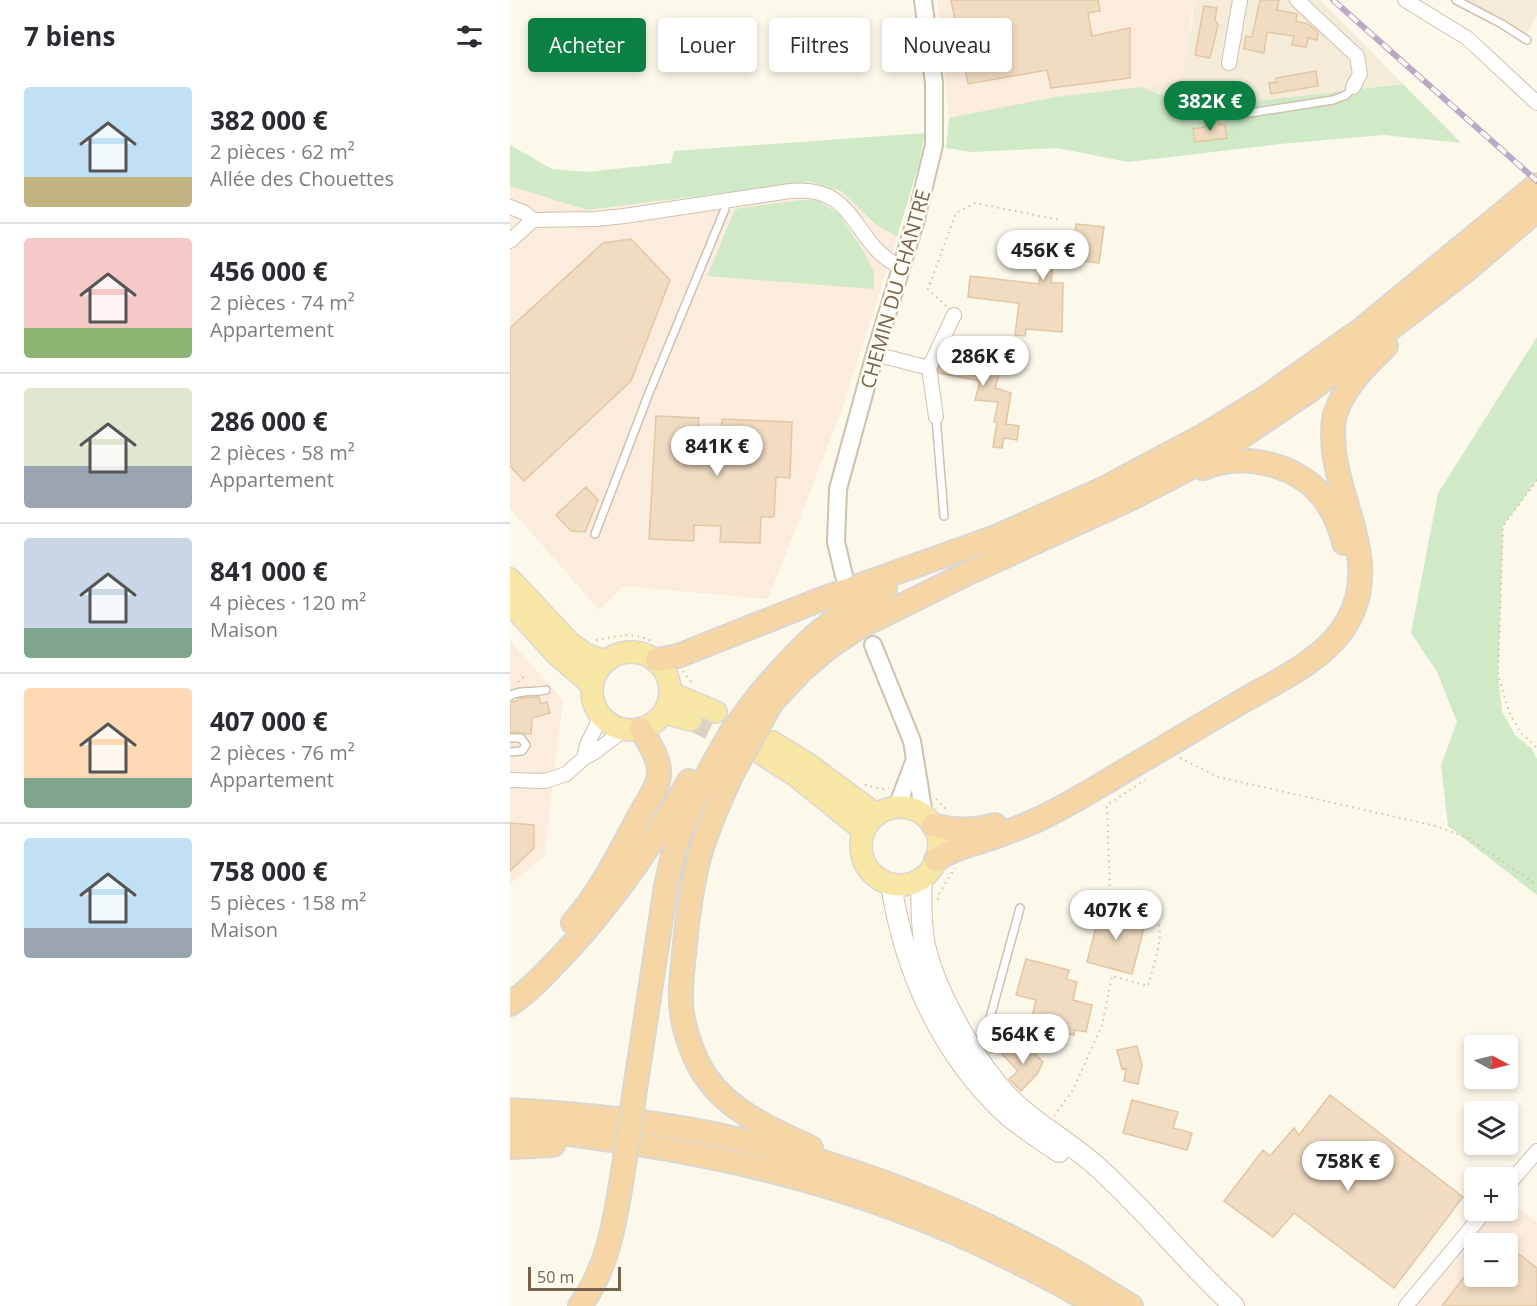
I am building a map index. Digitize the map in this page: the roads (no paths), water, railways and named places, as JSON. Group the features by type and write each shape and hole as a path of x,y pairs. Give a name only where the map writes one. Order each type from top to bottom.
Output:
{"highway":[{"path":"928,820 960,839 1014,830 1058,809 1296,670 1334,640 1357,602 1361,561 1336,470 1333,441 1335,416 1346,392 1370,360 1465,271 1532,201"},
{"path":"510,1004 543,976 581,936 631,875 657,837 744,738 761,696 782,668 814,635 866,598 967,548 1106,488 1201,437 1265,398 1362,329 1532,201"},
{"path":"1132,498 1214,455 1309,392 1465,271"},
{"path":"761,696 802,670 857,628 968,573 1132,498 1211,465 1225,461 1262,462 1295,475 1317,491 1326,501 1344,540 1347,552 1347,576 1336,614 1329,626 1312,644 1285,664 1045,803 1012,820 979,829 960,839 936,860"},
{"path":"663,653 967,548"},
{"path":"510,989 543,957 583,912 619,854 659,776 654,752 633,729"},
{"path":"595,1306 609,1284 620,1250 629,1165 640,1096 681,874 718,767"},
{"path":"718,767 716,809 700,855 681,982 681,1012 688,1036 706,1077 720,1094 758,1123 888,1184"},
{"path":"510,1110 584,1114 711,1134 809,1158 888,1184 951,1209 1047,1256 1131,1306"},
{"path":"510,1129 569,1134 693,1152 802,1178 894,1207 981,1244 1097,1306"},
{"path":"510,1147 542,1144 693,1152"},
{"path":"580,1306 601,1268 629,1165"}],"main road":[{"path":"510,579 570,644 587,655 605,661"},
{"path":"510,603 557,655 592,685"},
{"path":"631,651 649,655 663,653 671,693 664,713 650,726 633,729 608,722 601,716 593,702 592,685 596,672 605,661 622,652 631,651"},
{"path":"671,693 716,712"},
{"path":"664,713 691,720"},
{"path":"767,748 808,764 875,826"},
{"path":"911,808 928,820 938,842 936,860 931,870 922,878 902,885 891,884 877,877 870,870 875,826 911,808"},
{"path":"922,878 923,933 927,952 949,1008 972,1049 995,1082 1017,1106 1093,1163 1144,1211 1228,1301"},
{"path":"891,884 901,937 912,971 936,1024 968,1070 1003,1111 1022,1127 1087,1172 1124,1194"}],"street":[{"name":"CHEMIN DU CHANTRE","path":"844,576 836,542 838,489 875,354 916,219 934,145 934,83 923,0"},
{"path":"1229,63 1240,0"},
{"path":"1297,0 1357,56 1360,74 1353,87"},
{"path":"1405,0 1467,38 1537,103"},
{"path":"510,242 533,220 605,218 800,190 821,193 840,203 881,255 901,267"},
{"path":"510,207 525,213 533,220"},
{"path":"936,417 929,368 954,315"},
{"path":"875,354 929,368"},
{"path":"873,645 912,741 915,759 913,787 928,820"},
{"path":"584,758 587,745 601,716"},
{"path":"510,780 545,782 566,774 584,758 633,729"},
{"path":"875,826 913,787"},
{"path":"1518,1173 1537,1151"},
{"path":"1406,1306 1477,1221"}],"lane":[{"path":"1456,0 1527,39"},
{"path":"1250,113 1334,100 1346,94 1353,87"},
{"path":"595,534 649,393 725,209 725,201"},
{"path":"936,417 944,516"},
{"path":"510,696 515,692 546,690"},
{"path":"510,738 521,738 526,746 522,751 510,752"},
{"path":"936,1024 952,1038 964,1055 980,1041 987,1028 1020,908"}],"tunnel":[{"path":"691,720 742,745"}],"railway":[{"path":"1333,0 1537,181"}]}
